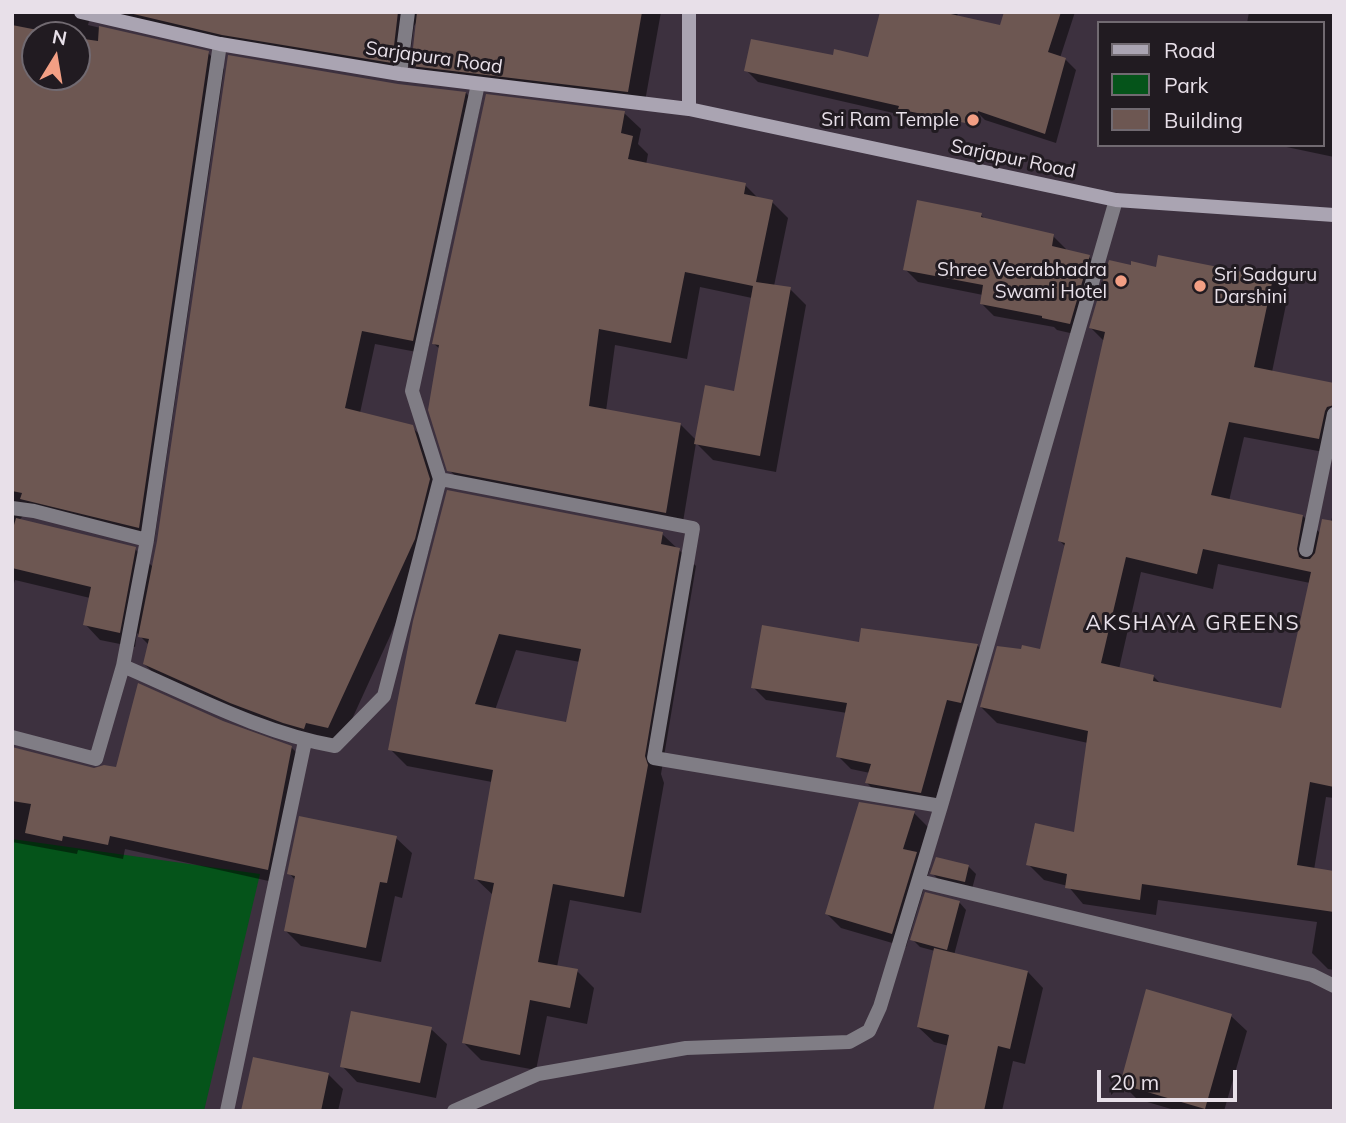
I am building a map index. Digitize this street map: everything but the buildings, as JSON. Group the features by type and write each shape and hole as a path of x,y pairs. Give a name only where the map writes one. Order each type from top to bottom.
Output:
{"main road":[{"name":"Sarjapura Road","path":"81,12 220,44 400,74 689,110"},
{"path":"689,12 689,110"},
{"name":"Sarjapur Road","path":"689,110 1116,200 1334,215"}],"street":[{"path":"400,74 408,12"},
{"path":"12,737 96,759 123,666 146,540 220,44"},
{"path":"123,666 305,741 335,746 384,696 440,479 412,391 478,84"},
{"path":"454,1111 538,1074 686,1048 849,1042 869,1031 880,1007 919,881 1116,200"},
{"path":"1306,550 1334,414"},
{"path":"440,479 693,528 654,758 941,806"},
{"path":"12,508 34,511 146,540"},
{"path":"227,1111 305,741"},
{"path":"919,881 1312,975 1334,986"}],"green space":[{"path":"12,839 260,874 204,1111 12,1111"}],"place":[{"name":"Sri Ram Temple","path":"973,120"},
{"name":"Shree Veerabhadra Swami Hotel","path":"1121,281"},
{"name":"Sri Sadguru Darshini","path":"1200,286"}],"district":[{"name":"AKSHAYA GREENS","path":"1193,624"}]}
